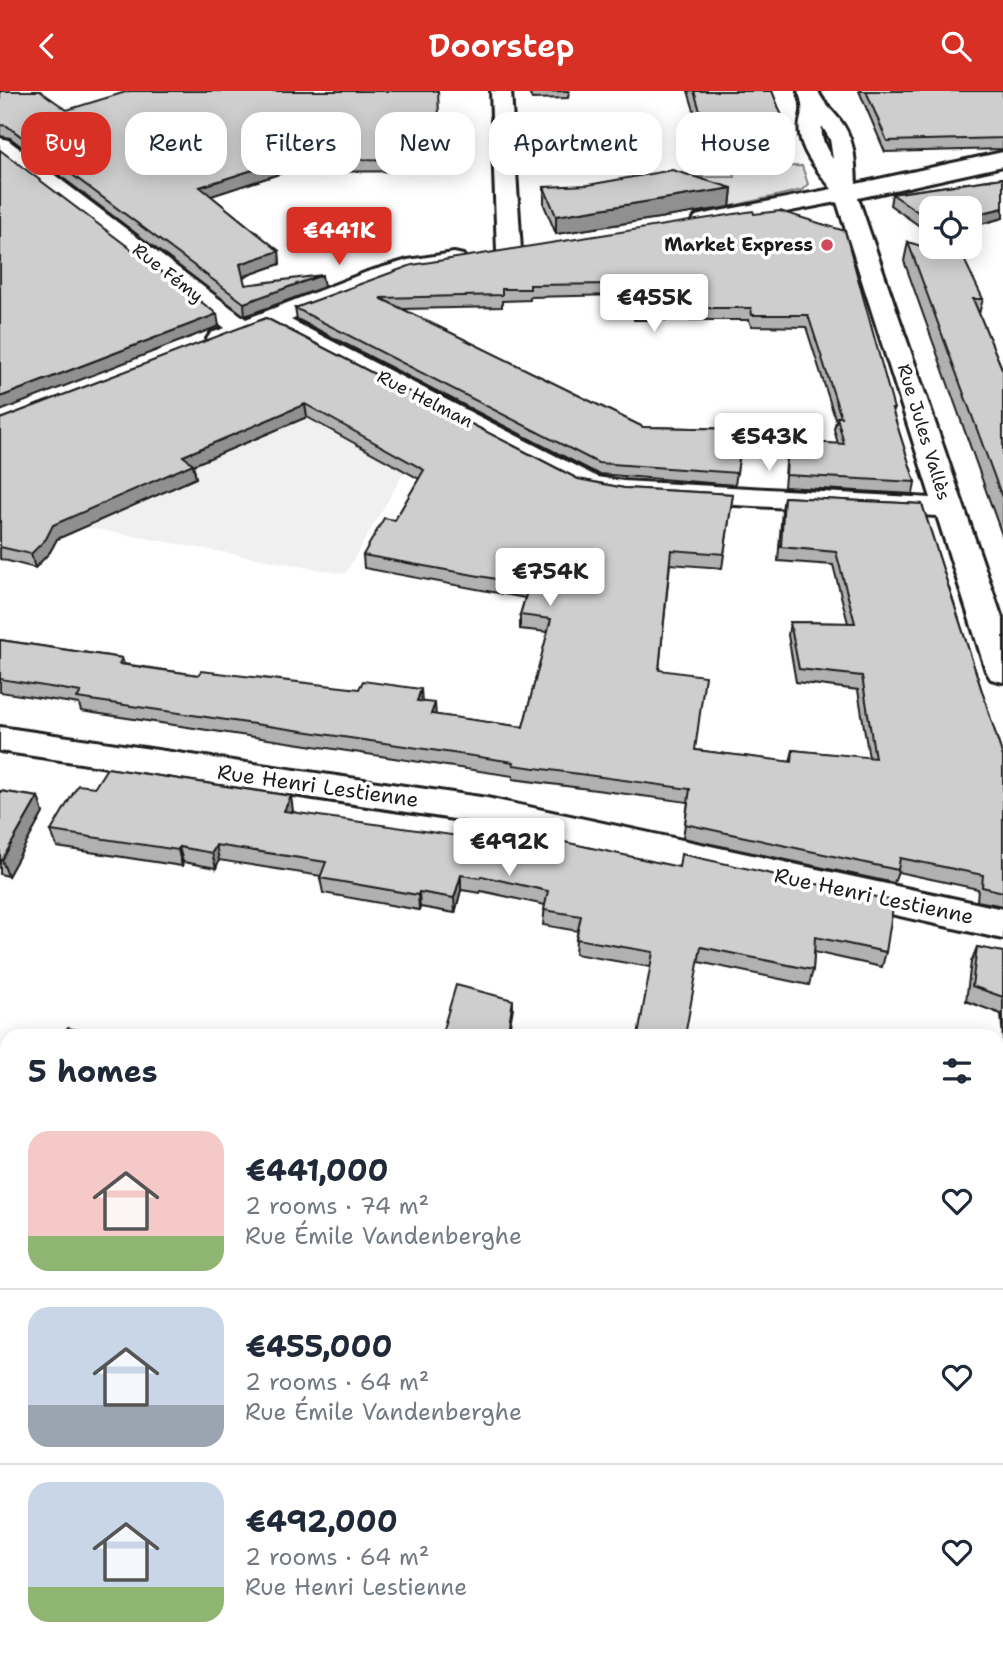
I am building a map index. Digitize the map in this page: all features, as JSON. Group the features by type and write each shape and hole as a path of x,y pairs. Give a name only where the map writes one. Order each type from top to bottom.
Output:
{"street":[{"path":"501,91 509,251"},
{"name":"Rue Jules Vallès","path":"811,99 810,132 815,149 849,203 1003,671"},
{"name":"Rue Fémy","path":"0,145 244,330"},
{"path":"682,225 849,203 1003,159"},
{"path":"192,350 392,272 536,247"},
{"name":"Rue Helman","path":"270,319 579,479 623,490 948,508"},
{"name":"Rue Henri Lestienne","path":"0,739 487,811 1003,924"}],"shaded area":[{"path":"795,166 802,166 808,184 802,190 728,207 699,177 795,175"},
{"path":"307,417 405,471 345,574 17,515"}],"building":[{"path":"0,91 40,91 67,110 129,91 438,91 439,112 375,112 375,159 361,159 361,112 241,112 241,174 200,187 279,251 240,264 245,285 322,275 244,303 73,175 111,175 111,112 21,112 21,136 7,126 0,125"},
{"path":"694,91 772,91 780,112 700,112"},
{"path":"866,91 1003,91 1003,138 887,141"},
{"path":"0,150 21,166 21,175 33,175 217,314 0,397"},
{"path":"672,170 676,171 676,175 689,175 732,188 556,216 544,187 588,185 644,175 662,175 662,172"},
{"path":"1003,178 1003,208 982,213 982,196 919,196 919,213 892,194"},
{"path":"753,211 754,214 780,211 845,231 892,409 915,482 786,475 788,441 844,444 837,417 841,417 808,315 752,315 751,308 635,308 634,286 618,284 530,285 530,289 502,289 502,295 380,298 643,427 743,429 737,473 598,463 295,308 412,265"},
{"path":"908,242 919,245 919,259 964,259 983,299 973,299 1003,371 1003,500"},
{"path":"266,318 578,479 624,488 733,494 724,554 671,550 659,670 705,676 695,750 792,762 793,750 875,758 862,676 799,669 790,622 855,623 836,552 781,547 784,497 922,504 1003,757 1003,892 982,887 983,875 900,858 898,870 685,824 690,789 513,765 514,762 77,698 81,692 0,679 0,640 122,658 119,664 198,675 201,671 359,689 363,681 421,689 417,701 435,703 431,714 523,727 551,619 520,615 529,585 363,555 384,518 395,520 424,470 305,404 183,456 193,464 53,525 46,539 31,554 0,547 0,419"},
{"path":"107,768 291,796 284,811 458,836 462,822 679,867 681,854 894,901 886,952 815,937 813,970 701,947 686,1029 639,1029 653,952 576,939 581,916 544,910 548,891 481,876 461,875 454,898 419,892 418,895 320,878 326,862 216,845 212,853 179,847 178,850 51,831 78,785 95,787"},
{"path":"0,791 38,797 2,860 0,860"},
{"path":"977,947 1003,952 1003,997 972,986"},
{"path":"456,985 513,1000 508,1029 443,1029"}],"place":[{"name":"Market Express","path":"827,245"}]}
